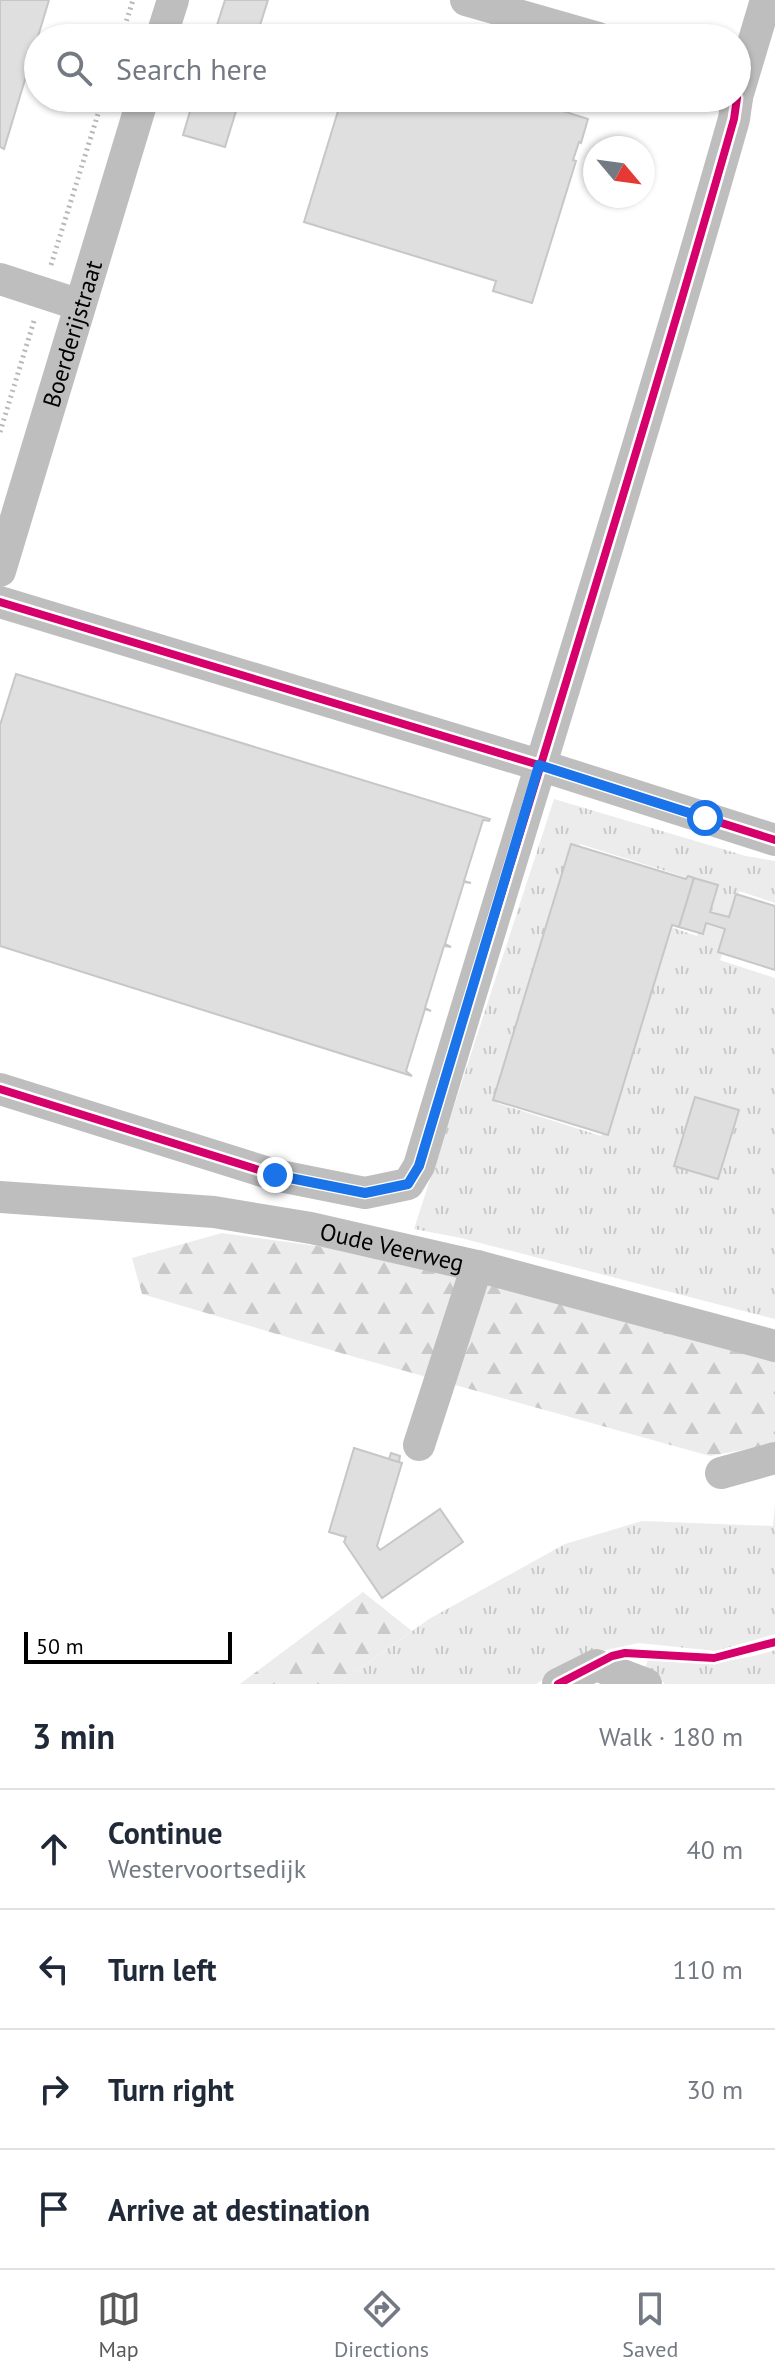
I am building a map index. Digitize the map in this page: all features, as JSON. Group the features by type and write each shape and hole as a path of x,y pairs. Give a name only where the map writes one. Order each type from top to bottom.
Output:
{"street":[{"path":"165,24 173,0"},
{"path":"466,0 549,24"},
{"path":"751,47 766,0"},
{"name":"Boerderijstraat","path":"0,571 139,112"},
{"path":"0,1089 275,1175 365,1193 408,1184 419,1166 539,765 658,386 735,112"},
{"path":"0,279 80,305"},
{"path":"0,602 539,765 775,840"},
{"name":"Oude Veerweg","path":"0,1197 214,1212 311,1228 477,1266 775,1346"},
{"path":"419,1445 477,1266"},
{"path":"721,1473 775,1458"},
{"path":"558,1684 596,1665 646,1684"},
{"path":"596,1665 623,1684"}],"path":[{"path":"125,24 133,0"}],"green space":[{"path":"554,799 746,856 775,861 775,903 739,891 730,917 706,909 713,886 580,844 497,1103 601,1136 668,926 697,936 702,923 729,932 720,960 775,978 775,1319 461,1238 414,1229"},
{"path":"222,1233 339,1249 665,1327 775,1362 775,1444 710,1456 142,1294 132,1258"},
{"path":"775,1505 775,1634 716,1651 639,1643 582,1657 536,1684 338,1684 429,1619 565,1544 642,1521 773,1526"},
{"path":"363,1592 412,1631 338,1684 240,1684"},
{"path":"775,1650 775,1684 665,1684 645,1668 648,1660 712,1662"}],"building":[{"path":"0,0 49,0 42,24 24,24 24,83 4,149 0,147"},
{"path":"225,0 268,0 260,24 217,24"},
{"path":"190,112 236,112 225,147 183,135"},
{"path":"338,112 566,112 588,119 573,160 576,161 532,303 493,291 496,281 304,222"},
{"path":"16,674 490,819 483,820 464,881 471,883 464,882 445,944 451,947 444,946 425,1008 431,1011 425,1009 406,1071 412,1076 0,946 0,725"},
{"path":"571,844 686,879 688,876 694,878 679,927 672,925 608,1135 493,1100"},
{"path":"694,878 718,885 710,912 729,917 736,894 775,906 775,970 718,952 725,929 706,923 703,934 679,927"},
{"path":"695,1097 739,1110 718,1179 674,1166"},
{"path":"354,1448 402,1463 377,1546 380,1550 440,1509 463,1542 382,1598 344,1542 346,1537 329,1532"},
{"path":"391,1453 400,1456 399,1462 389,1459"}],"cycle path":[{"path":"0,1089 275,1175 365,1193 408,1184 419,1166 618,513 735,112"},
{"path":"0,602 539,765 775,840"},
{"path":"558,1684 612,1656 625,1653 714,1658 775,1642"}],"route":[{"path":"275,1175 365,1193 408,1184 419,1166 539,765 705,818"}]}
